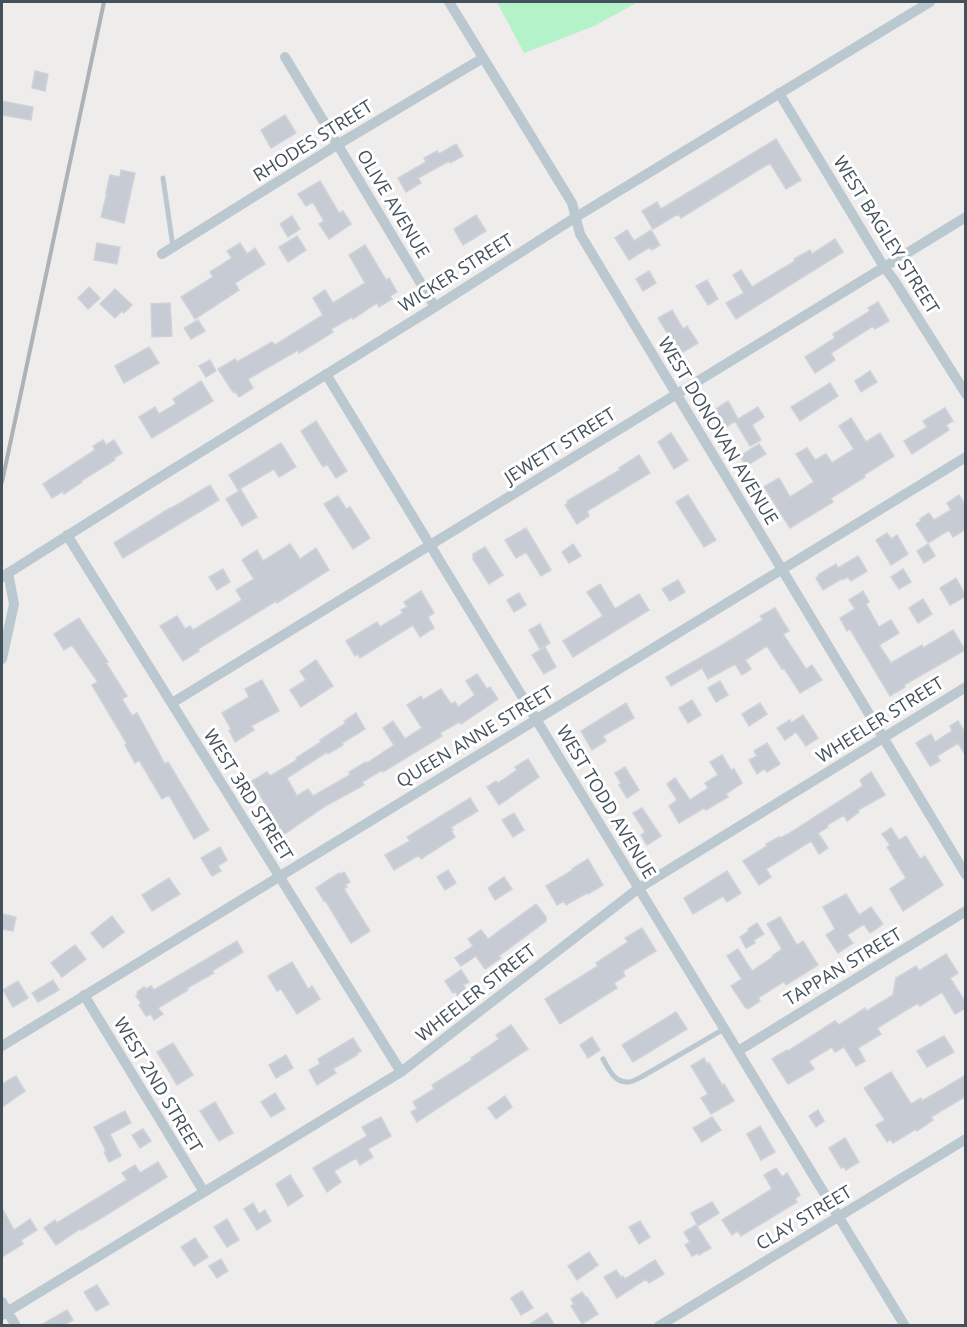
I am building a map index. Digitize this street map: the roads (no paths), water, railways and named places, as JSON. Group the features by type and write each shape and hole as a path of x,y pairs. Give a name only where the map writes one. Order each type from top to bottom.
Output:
{"street":[{"name":"WEST DONOVAN AVENUE","path":"449,2 572,204 580,234 966,875"},
{"name":"WICKER STREET","path":"5,575 576,217 930,2"},
{"name":"OLIVE AVENUE","path":"285,57 435,306"},
{"name":"RHODES STREET","path":"162,254 483,58"},
{"name":"WEST BAGLEY STREET","path":"779,93 884,267 966,394"},
{"name":"JEWETT STREET","path":"172,703 966,217"},
{"name":"WEST TODD AVENUE","path":"326,374 905,1326"},
{"name":"QUEEN ANNE STREET","path":"2,1046 966,457"},
{"name":"WEST 3RD STREET","path":"67,535 401,1072"},
{"path":"2,660 14,604 5,575"},
{"name":"WHEELER STREET","path":"3,1310 204,1192 401,1072 639,888 966,687"},
{"name":"TAPPAN STREET","path":"738,1051 966,911"},
{"name":"WEST 2ND STREET","path":"84,995 204,1192"},
{"name":"CLAY STREET","path":"659,1326 966,1139"},
{"path":"3,1310 16,1326"}],"lane":[{"path":"163,178 172,247"},
{"path":"603,1059 613,1077 629,1082 724,1029"}],"railway":[{"path":"2,482 104,2"}]}
